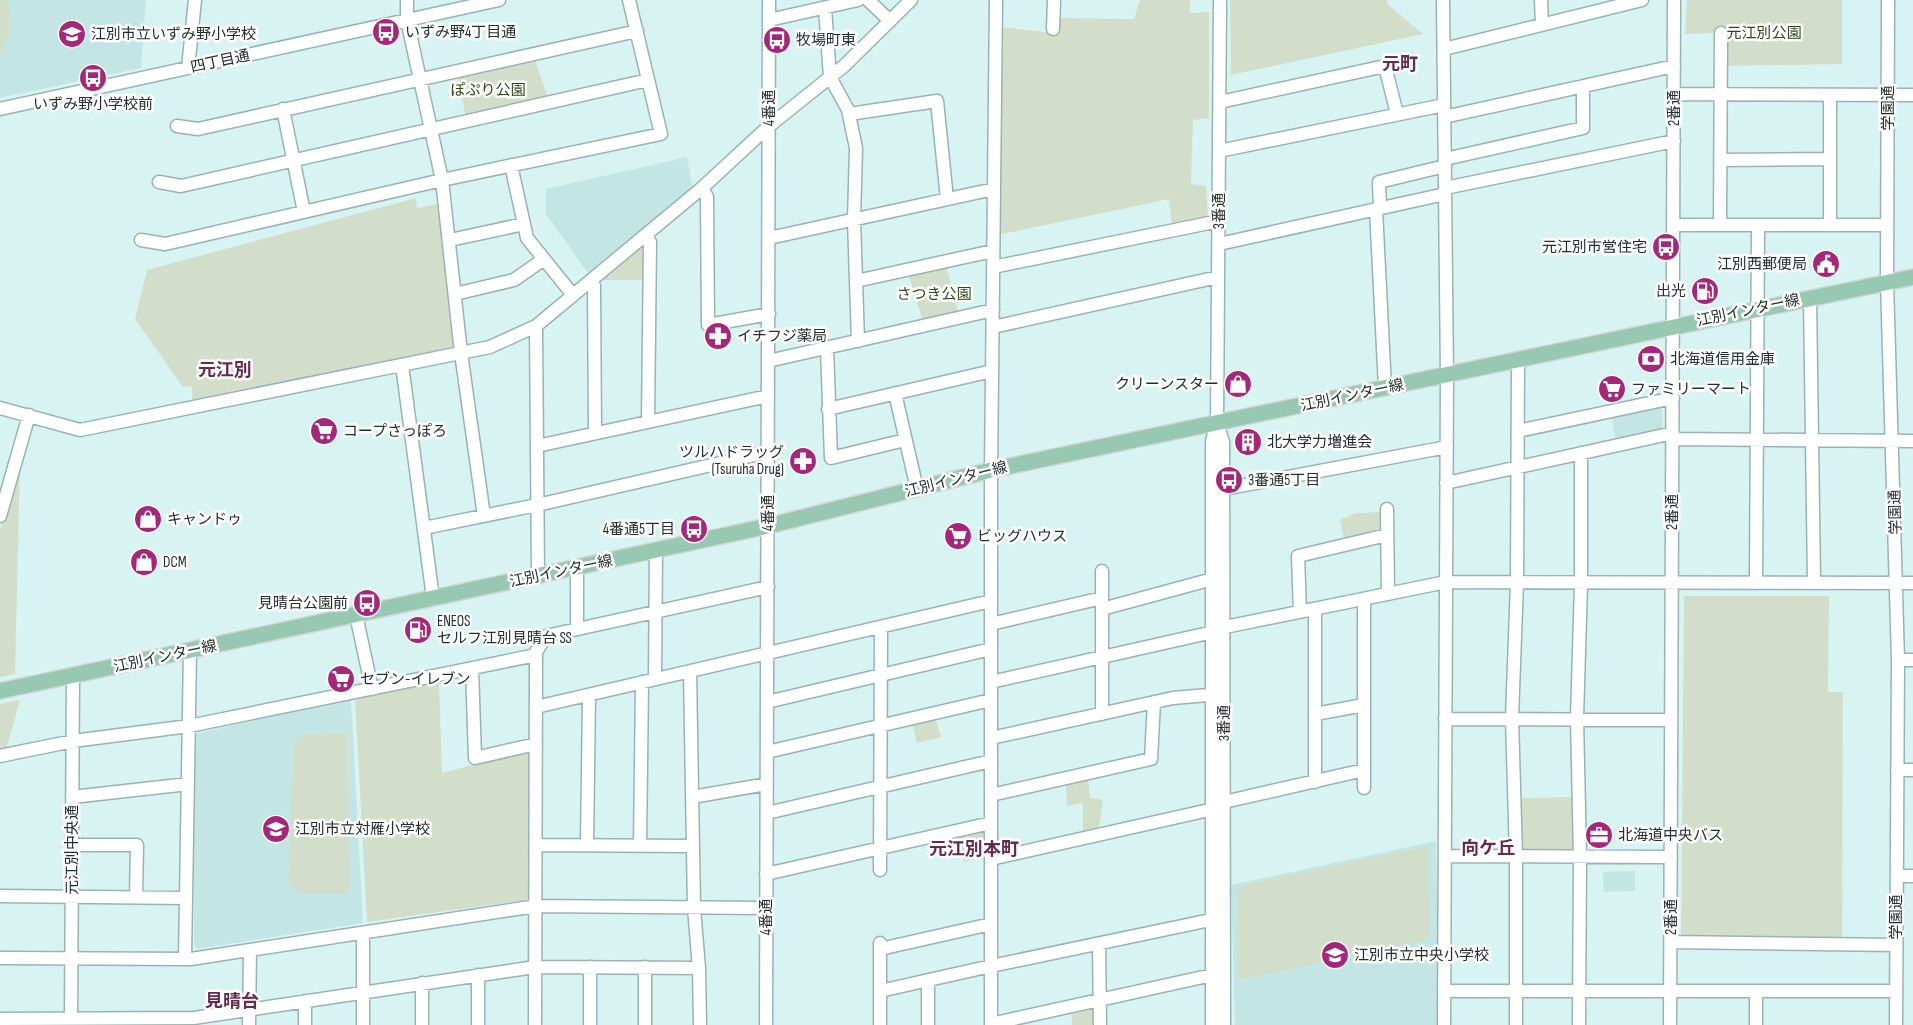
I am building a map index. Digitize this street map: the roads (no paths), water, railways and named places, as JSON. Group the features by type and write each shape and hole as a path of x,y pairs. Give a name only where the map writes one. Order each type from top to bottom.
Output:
{"main road":[{"name":"江別インター線","path":"0,691 768,526 991,470 1518,360 1756,308 1913,277"}],"street":[{"path":"188,68 195,0"},
{"path":"407,0 407,20 442,180 461,353 484,516"},
{"name":"四丁目通","path":"0,110 407,20 448,6 499,0"},
{"path":"141,240 165,244 442,180 661,134 629,0"},
{"name":"4番通","path":"766,1025 769,0"},
{"path":"769,20 858,0"},
{"path":"868,0 890,21"},
{"path":"0,408 80,430 490,347 536,326 702,188 769,126 830,77 911,0"},
{"path":"996,0 991,470 991,1025 1212,975"},
{"path":"1054,0 1054,29"},
{"name":"3番通","path":"1212,1025 1212,975 1219,918 1224,804 1225,693 1219,630 1212,441 1217,423 1220,0"},
{"path":"1443,0 1447,375 1444,1025"},
{"path":"1541,0 1542,25"},
{"path":"1444,49 1642,0"},
{"name":"2番通","path":"1670,1025 1674,0"},
{"name":"学園通","path":"1888,0 1887,282 1894,441 1898,660 1896,1025"},
{"path":"825,8 830,77 849,114 856,148 854,220 858,341"},
{"path":"177,126 198,129 636,30"},
{"path":"1720,225 1721,33"},
{"path":"1220,102 1385,66 1396,114"},
{"path":"1219,151 1396,114 1444,111 1583,86 1674,66"},
{"path":"159,182 181,186 648,80"},
{"path":"1385,388 1378,209 1379,182 1583,128 1583,86"},
{"path":"1674,94 1913,94"},
{"path":"1830,95 1830,225"},
{"path":"849,114 938,101 947,199"},
{"path":"283,109 304,212"},
{"path":"1219,244 1378,209 1445,191 1674,141"},
{"path":"1720,160 1830,159"},
{"path":"511,165 527,238 573,295"},
{"path":"702,188 707,197 708,325 769,314"},
{"path":"769,238 994,189"},
{"path":"993,267 1219,221"},
{"path":"450,240 524,224"},
{"path":"1674,225 1887,225"},
{"path":"1756,582 1755,442 1758,225"},
{"path":"646,235 650,242 648,422"},
{"path":"856,281 993,251"},
{"path":"455,294 514,280 544,259"},
{"path":"993,326 1218,276"},
{"path":"591,280 594,286 595,433"},
{"path":"1810,298 1814,582"},
{"path":"768,361 993,310"},
{"path":"536,326 538,576"},
{"path":"827,348 831,458 905,440"},
{"path":"1516,1025 1516,857 1512,718 1517,583 1518,360"},
{"path":"402,365 433,598"},
{"path":"828,409 992,371"},
{"path":"895,393 917,489"},
{"path":"537,446 768,396"},
{"path":"1518,431 1673,398"},
{"path":"0,516 30,415"},
{"name":"3番通","path":"1217,423 1223,442 1224,489 1218,578"},
{"path":"1446,483 1581,453 1673,436 1755,442 1812,440 1913,441"},
{"path":"1224,489 1447,447"},
{"path":"424,528 538,505 768,452"},
{"path":"1579,1025 1580,857 1577,718 1581,584 1581,453"},
{"path":"1387,509 1388,594"},
{"path":"1300,612 1298,556 1387,536"},
{"path":"656,550 656,679"},
{"path":"577,567 577,629"},
{"path":"1102,571 1102,714"},
{"path":"991,624 1218,578"},
{"path":"991,682 1300,612 1446,582 1581,584 1672,582 1913,583"},
{"path":"535,1025 536,655 546,636 768,587"},
{"path":"1364,599 1364,788"},
{"path":"536,707 991,602"},
{"path":"1315,609 1315,782"},
{"path":"356,615 372,689"},
{"path":"880,870 881,627"},
{"name":"3番通","path":"1219,630 1211,694 1210,810 1219,918 1224,1025"},
{"path":"767,702 991,649"},
{"path":"185,959 190,650"},
{"path":"1,758 73,741 189,726 536,655"},
{"path":"1898,660 1913,660"},
{"path":"472,668 475,758 536,744"},
{"path":"690,671 694,908 699,968 700,1025"},
{"name":"元江別中央通","path":"71,1022 73,675"},
{"path":"640,846 642,682"},
{"path":"991,738 1154,702 1225,693"},
{"path":"587,845 589,695"},
{"path":"767,752 991,700"},
{"path":"991,795 1151,759 1154,702"},
{"path":"1315,714 1364,705"},
{"path":"1445,719 1577,718 1671,720"},
{"path":"767,813 991,762"},
{"path":"991,860 1210,810 1224,804 1364,770"},
{"path":"1897,770 1913,770"},
{"path":"72,797 188,784"},
{"path":"692,797 767,784"},
{"path":"766,874 991,823"},
{"path":"72,845 137,845 136,897"},
{"path":"536,845 693,846"},
{"path":"1445,856 1671,856"},
{"path":"1897,876 1913,876"},
{"path":"0,896 72,895 186,898"},
{"path":"0,958 185,959 536,906 766,908"},
{"path":"880,991 1219,918"},
{"path":"880,1025 880,945 991,924"},
{"path":"363,933 363,1025"},
{"path":"1670,942 1896,945"},
{"path":"1100,944 1100,1025"},
{"path":"249,1025 250,950"},
{"path":"6,1021 194,1022 249,1010 535,966 699,968"},
{"path":"590,967 590,1025"},
{"path":"645,1025 646,968"},
{"path":"478,975 478,1025"},
{"path":"928,980 928,1025"},
{"path":"422,983 422,1025"},
{"path":"1444,991 1896,991"},
{"path":"1756,992 1756,1025"},
{"path":"305,1001 305,1025"}],"place":[{"name":"いずみ野4丁目通","path":"386,32"},
{"name":"江別市立いずみ野小学校","path":"72,34"},
{"name":"牧場町東","path":"777,40"},
{"name":"いずみ野小学校前","path":"93,78"},
{"name":"元江別市営住宅","path":"1666,247"},
{"name":"江別西郵便局","path":"1826,264"},
{"name":"出光","path":"1705,291"},
{"name":"イチフジ薬局","path":"718,336"},
{"name":"北海道信用金庫","path":"1651,359"},
{"name":"クリーンスター","path":"1238,384"},
{"name":"ファミリーマート","path":"1612,389"},
{"name":"コープさっぽろ","path":"324,431"},
{"name":"北大学力増進会","path":"1248,442"},
{"name":"ツルハドラッグ (Tsuruha Drug)","path":"803,461"},
{"name":"3番通5丁目","path":"1229,480"},
{"name":"キャンドゥ","path":"148,519"},
{"name":"4番通5丁目","path":"694,529"},
{"name":"ビッグハウス","path":"958,536"},
{"name":"DCM","path":"144,562"},
{"name":"見晴台公園前","path":"367,603"},
{"name":"ENEOS セルフ江別見晴台 SS","path":"418,630"},
{"name":"セブン-イレブン","path":"341,679"},
{"name":"江別市立対雁小学校","path":"276,829"},
{"name":"北海道中央バス","path":"1599,835"},
{"name":"江別市立中央小学校","path":"1335,955"}],"district":[{"name":"元町","path":"1400,64"},
{"name":"元江別","path":"225,370"},
{"name":"向ケ丘","path":"1488,848"},
{"name":"元江別本町","path":"974,849"},
{"name":"見晴台","path":"232,1001"}],"park label":[{"name":"元江別公園","path":"1764,33"},
{"name":"ぽぷり公園","path":"488,90"},
{"name":"さつき公園","path":"934,294"}]}
